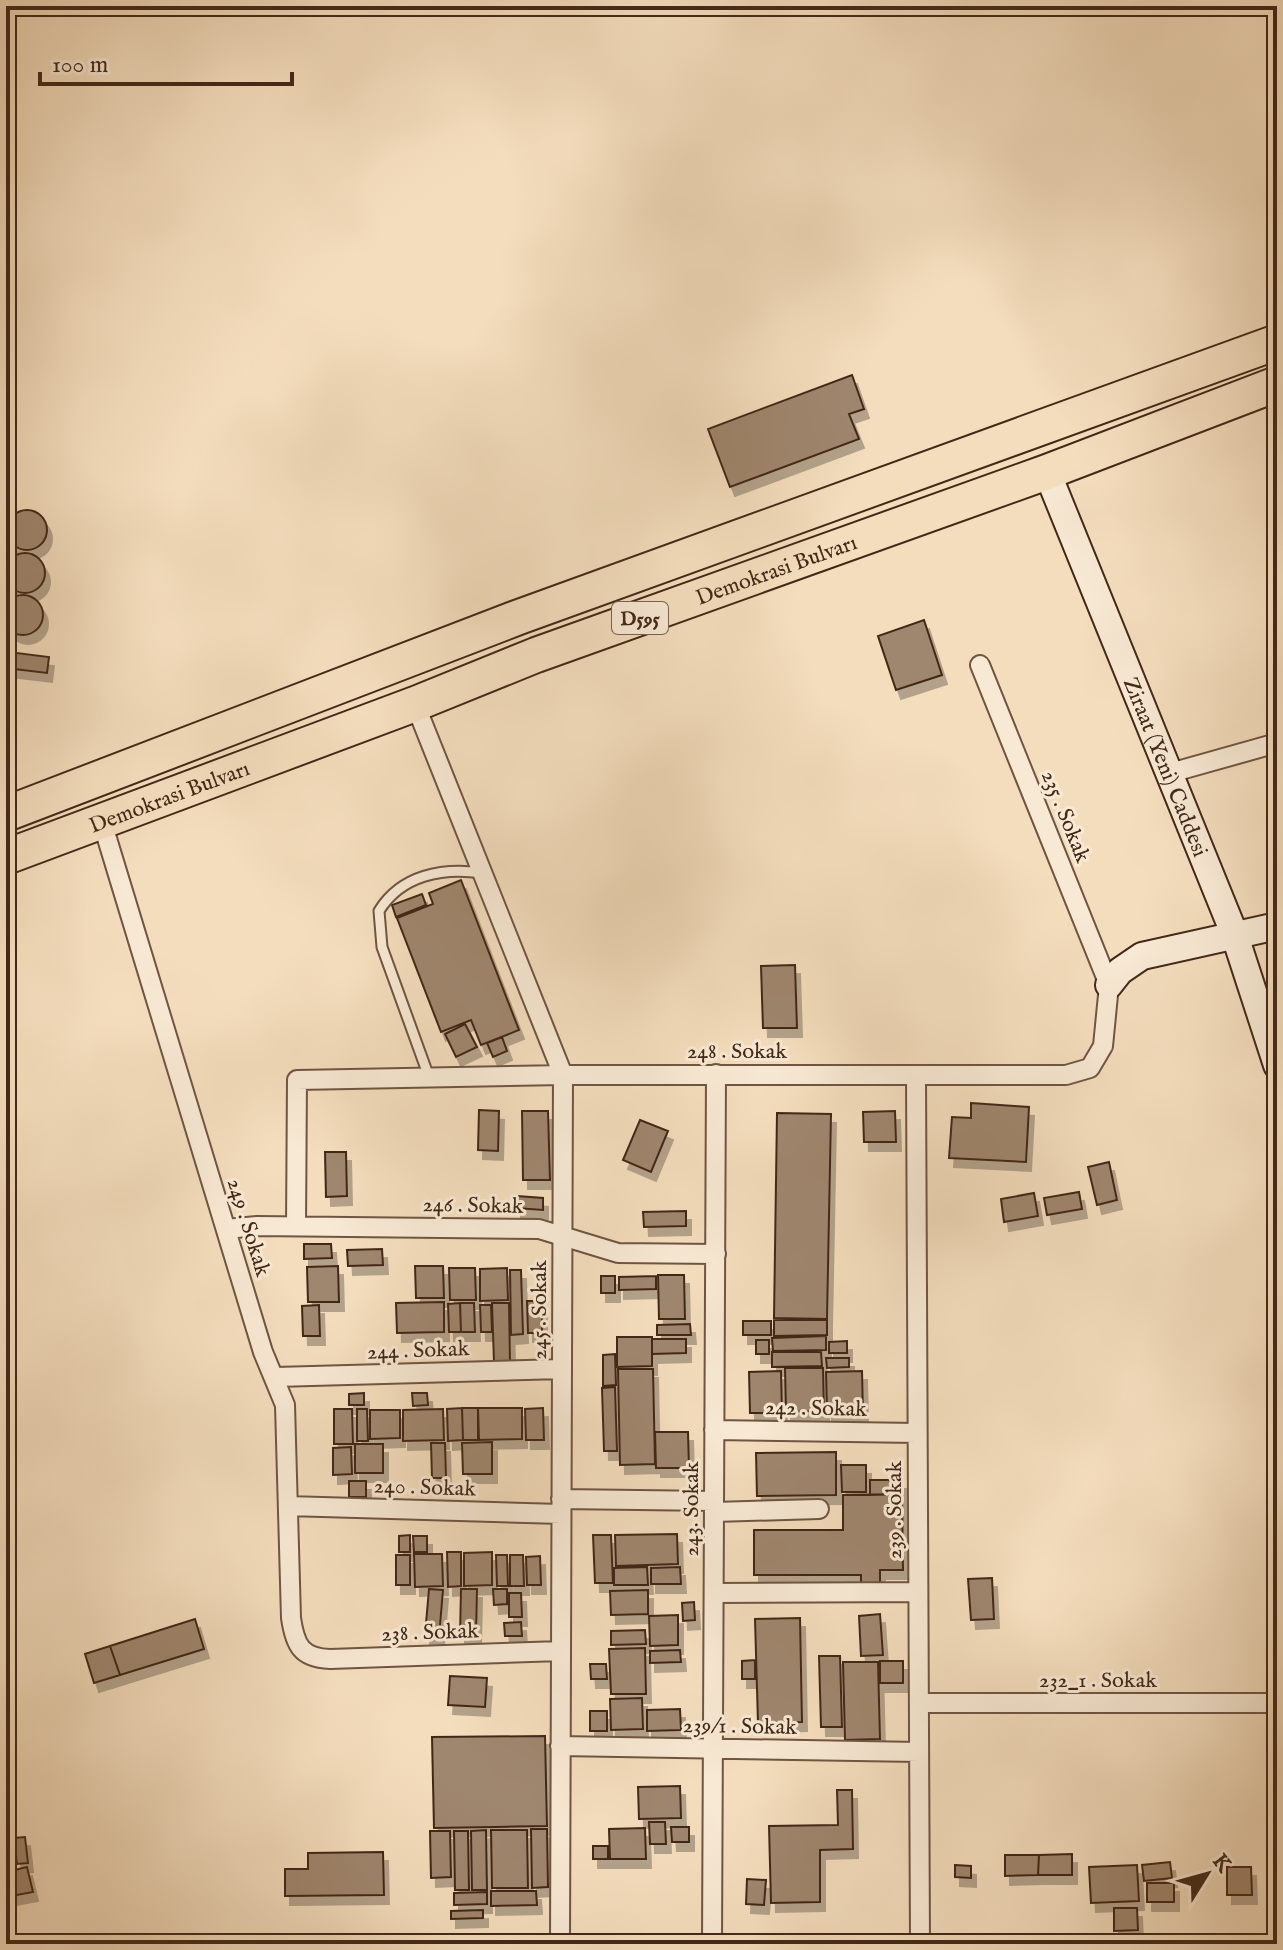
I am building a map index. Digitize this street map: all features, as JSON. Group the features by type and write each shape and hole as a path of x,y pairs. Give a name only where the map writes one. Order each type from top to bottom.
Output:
{"highway":[{"name":"Demokrasi Bulvarı","path":"6,814 519,617 1277,342"},
{"name":"Demokrasi Bulvarı","path":"6,857 415,704 536,655 1047,472 1277,384"}],"street":[{"name":"Ziraat (Yeni) Caddesi","path":"1047,472 1234,933 1277,1065"},
{"name":"235 . Sokak","path":"980,665 1109,985"},
{"name":"245 . Sokak","path":"415,704 563,1075 560,1944"},
{"path":"1170,773 1277,743"},
{"name":"249 . Sokak","path":"102,822 263,1352 276,1377 285,1405 291,1618 296,1644 302,1652"},
{"path":"1109,985 1131,962 1142,956 1234,933 1277,926"},
{"name":"248 . Sokak","path":"296,1226 297,1080 716,1074 1066,1075 1090,1068 1103,1046 1109,985"},
{"name":"243. Sokak","path":"712,1944 716,1074"},
{"name":"239 . Sokak","path":"916,1075 920,1944"},
{"name":"246 . Sokak","path":"226,1229 296,1226 539,1229 618,1253 716,1254"},
{"name":"244 . Sokak","path":"276,1377 562,1369"},
{"name":"242 . Sokak","path":"714,1430 917,1433"},
{"name":"240 . Sokak","path":"288,1506 714,1506 819,1509"},
{"path":"714,1593 918,1592"},
{"name":"238 . Sokak","path":"302,1652 310,1657 330,1659 561,1651"},
{"name":"232_1 . Sokak","path":"920,1703 1277,1703"},
{"name":"239/1 . Sokak","path":"560,1746 919,1752"}],"lane":[{"path":"429,1077 382,947 379,911 392,894 407,883 449,870 482,873"}],"building":[{"path":"852,375 864,409 849,414 859,439 730,487 708,429"},
{"path":"27,510 41,516 47,530 41,544 27,550 13,544 7,530 13,516"},
{"path":"25,553 39,559 45,573 39,587 25,593 11,587 5,573 11,559"},
{"path":"23,595 37,601 43,615 37,629 23,635 9,629 3,615 9,601"},
{"path":"924,620 942,675 896,690 878,636"},
{"path":"6,637 10,637 8,652 49,657 47,673 6,668"},
{"path":"461,880 519,1030 481,1045 471,1020 441,1032 397,918 433,904 429,893"},
{"path":"422,894 426,905 396,917 392,905"},
{"path":"795,965 797,1028 763,1028 761,966"},
{"path":"465,1024 477,1047 456,1057 445,1034"},
{"path":"502,1037 507,1051 493,1057 487,1043"},
{"path":"971,1103 1029,1107 1026,1162 949,1158 952,1117 971,1118"},
{"path":"479,1110 499,1111 498,1151 478,1150"},
{"path":"522,1111 548,1111 550,1180 523,1180"},
{"path":"895,1111 896,1142 864,1142 863,1112"},
{"path":"777,1113 831,1114 827,1319 774,1318"},
{"path":"640,1120 668,1131 651,1172 623,1160"},
{"path":"325,1152 346,1152 347,1196 326,1197"},
{"path":"1109,1162 1117,1200 1097,1205 1088,1167"},
{"path":"1079,1192 1082,1209 1047,1215 1044,1198"},
{"path":"1034,1193 1038,1216 1004,1222 1001,1199"},
{"path":"517,1196 543,1198 543,1210 516,1208"},
{"path":"686,1211 686,1226 644,1227 643,1212"},
{"path":"304,1244 331,1244 332,1258 304,1259"},
{"path":"382,1249 383,1265 348,1266 347,1250"},
{"path":"338,1266 339,1302 308,1302 307,1267"},
{"path":"415,1266 443,1266 444,1298 416,1298"},
{"path":"449,1268 475,1268 476,1300 450,1300"},
{"path":"507,1268 508,1300 480,1301 480,1269"},
{"path":"510,1270 521,1270 523,1334 511,1335"},
{"path":"658,1275 684,1275 685,1319 659,1319"},
{"path":"601,1276 615,1276 615,1293 601,1293"},
{"path":"656,1276 656,1289 619,1290 619,1277"},
{"path":"527,1301 542,1301 542,1333 528,1333"},
{"path":"444,1302 444,1332 397,1333 396,1303"},
{"path":"460,1303 461,1332 449,1332 448,1304"},
{"path":"460,1303 474,1303 475,1332 461,1332"},
{"path":"492,1303 509,1303 510,1362 494,1362"},
{"path":"319,1305 320,1336 303,1336 302,1306"},
{"path":"480,1305 491,1305 492,1332 481,1332"},
{"path":"774,1320 827,1320 827,1335 774,1336"},
{"path":"743,1321 771,1321 771,1335 743,1335"},
{"path":"690,1324 691,1335 657,1335 657,1325"},
{"path":"826,1336 826,1350 773,1351 772,1338"},
{"path":"617,1337 652,1337 652,1366 617,1367"},
{"path":"652,1339 686,1339 686,1353 652,1354"},
{"path":"756,1340 769,1340 769,1354 756,1354"},
{"path":"847,1341 847,1353 829,1353 829,1342"},
{"path":"772,1352 821,1352 822,1366 772,1367"},
{"path":"615,1354 616,1385 603,1386 603,1355"},
{"path":"826,1358 849,1358 849,1367 827,1368"},
{"path":"785,1368 823,1368 824,1411 786,1412"},
{"path":"618,1369 653,1369 655,1464 620,1465"},
{"path":"781,1371 782,1413 750,1413 749,1372"},
{"path":"862,1371 863,1413 827,1413 826,1372"},
{"path":"615,1387 617,1451 604,1451 602,1388"},
{"path":"364,1393 364,1405 349,1405 349,1394"},
{"path":"412,1393 427,1393 428,1405 413,1406"},
{"path":"462,1408 478,1408 479,1440 463,1440"},
{"path":"462,1408 463,1440 448,1441 447,1409"},
{"path":"478,1408 522,1408 522,1439 478,1440"},
{"path":"543,1408 544,1440 526,1440 525,1409"},
{"path":"334,1409 352,1409 353,1444 334,1444"},
{"path":"357,1409 367,1409 368,1441 357,1441"},
{"path":"443,1409 444,1440 403,1441 403,1410"},
{"path":"370,1410 400,1410 400,1438 370,1439"},
{"path":"655,1432 688,1432 689,1468 656,1468"},
{"path":"492,1442 492,1474 463,1474 462,1443"},
{"path":"431,1443 445,1443 446,1478 432,1478"},
{"path":"355,1444 383,1444 383,1473 355,1473"},
{"path":"351,1447 352,1474 333,1475 333,1448"},
{"path":"836,1452 836,1495 757,1496 756,1453"},
{"path":"841,1465 866,1465 866,1492 842,1492"},
{"path":"870,1480 902,1480 902,1494 870,1495"},
{"path":"349,1481 366,1481 366,1497 349,1497"},
{"path":"902,1494 903,1570 880,1570 880,1584 861,1584 861,1575 754,1575 754,1530 843,1530 843,1495"},
{"path":"677,1534 678,1564 616,1566 615,1535"},
{"path":"410,1535 410,1552 399,1552 399,1536"},
{"path":"593,1535 611,1535 613,1583 595,1583"},
{"path":"413,1536 427,1536 427,1552 414,1552"},
{"path":"447,1552 461,1552 461,1586 448,1587"},
{"path":"492,1552 492,1585 464,1586 464,1553"},
{"path":"414,1554 442,1554 443,1586 415,1587"},
{"path":"396,1555 410,1555 410,1585 396,1585"},
{"path":"496,1555 507,1555 508,1586 497,1586"},
{"path":"510,1555 523,1555 524,1586 510,1586"},
{"path":"540,1556 541,1585 527,1585 526,1557"},
{"path":"647,1567 648,1585 614,1585 614,1568"},
{"path":"680,1567 681,1584 651,1584 651,1568"},
{"path":"992,1578 994,1619 971,1620 968,1579"},
{"path":"429,1589 443,1590 439,1637 425,1635"},
{"path":"461,1589 477,1589 476,1637 460,1636"},
{"path":"493,1589 507,1589 507,1604 494,1605"},
{"path":"648,1590 648,1614 611,1615 610,1591"},
{"path":"509,1593 521,1593 522,1617 509,1617"},
{"path":"694,1602 695,1620 683,1621 682,1603"},
{"path":"880,1614 883,1655 861,1656 859,1616"},
{"path":"678,1615 678,1645 650,1646 649,1616"},
{"path":"800,1618 802,1722 758,1723 755,1619"},
{"path":"195,1619 204,1649 120,1675 110,1646"},
{"path":"521,1622 522,1636 505,1636 504,1623"},
{"path":"645,1630 646,1644 611,1645 611,1631"},
{"path":"110,1646 120,1675 94,1683 85,1654"},
{"path":"645,1648 646,1694 611,1694 609,1649"},
{"path":"680,1650 681,1662 650,1663 650,1651"},
{"path":"819,1656 840,1656 842,1727 821,1727"},
{"path":"755,1660 755,1679 742,1679 742,1661"},
{"path":"880,1661 903,1661 903,1683 880,1683"},
{"path":"843,1662 878,1662 880,1739 845,1740"},
{"path":"590,1664 606,1664 607,1679 591,1679"},
{"path":"450,1676 487,1678 485,1707 448,1705"},
{"path":"642,1698 643,1729 611,1730 610,1699"},
{"path":"680,1709 681,1730 647,1731 647,1710"},
{"path":"590,1711 607,1711 607,1731 590,1731"},
{"path":"545,1736 547,1826 434,1828 432,1737"},
{"path":"680,1786 681,1818 639,1819 638,1787"},
{"path":"837,1790 852,1790 853,1849 820,1850 820,1902 771,1903 769,1826 838,1825"},
{"path":"649,1822 665,1822 666,1844 650,1844"},
{"path":"671,1827 689,1827 689,1842 672,1842"},
{"path":"645,1828 646,1859 610,1859 609,1829"},
{"path":"531,1829 547,1829 548,1887 532,1888"},
{"path":"486,1830 487,1890 472,1890 471,1831"},
{"path":"491,1830 527,1830 528,1888 492,1888"},
{"path":"430,1831 450,1831 451,1877 431,1878"},
{"path":"454,1831 468,1831 469,1890 455,1890"},
{"path":"25,1837 28,1863 17,1864 14,1838"},
{"path":"593,1846 608,1846 608,1859 593,1859"},
{"path":"383,1852 384,1895 285,1896 285,1869 308,1869 308,1853"},
{"path":"1072,1854 1072,1875 1038,1875 1039,1855"},
{"path":"1005,1855 1039,1855 1038,1875 1005,1876"},
{"path":"1170,1862 1172,1878 1144,1881 1142,1865"},
{"path":"955,1865 971,1866 971,1878 955,1877"},
{"path":"1137,1865 1139,1901 1091,1903 1089,1867"},
{"path":"27,1867 33,1892 6,1897 6,1872"},
{"path":"1227,1867 1251,1867 1252,1895 1227,1895"},
{"path":"747,1879 766,1880 764,1905 746,1904"},
{"path":"1147,1883 1174,1883 1174,1902 1147,1902"},
{"path":"491,1891 536,1891 537,1905 491,1906"},
{"path":"487,1892 487,1904 454,1905 454,1893"},
{"path":"1114,1908 1137,1908 1138,1930 1114,1931"},
{"path":"483,1910 483,1918 451,1919 451,1911"}]}
